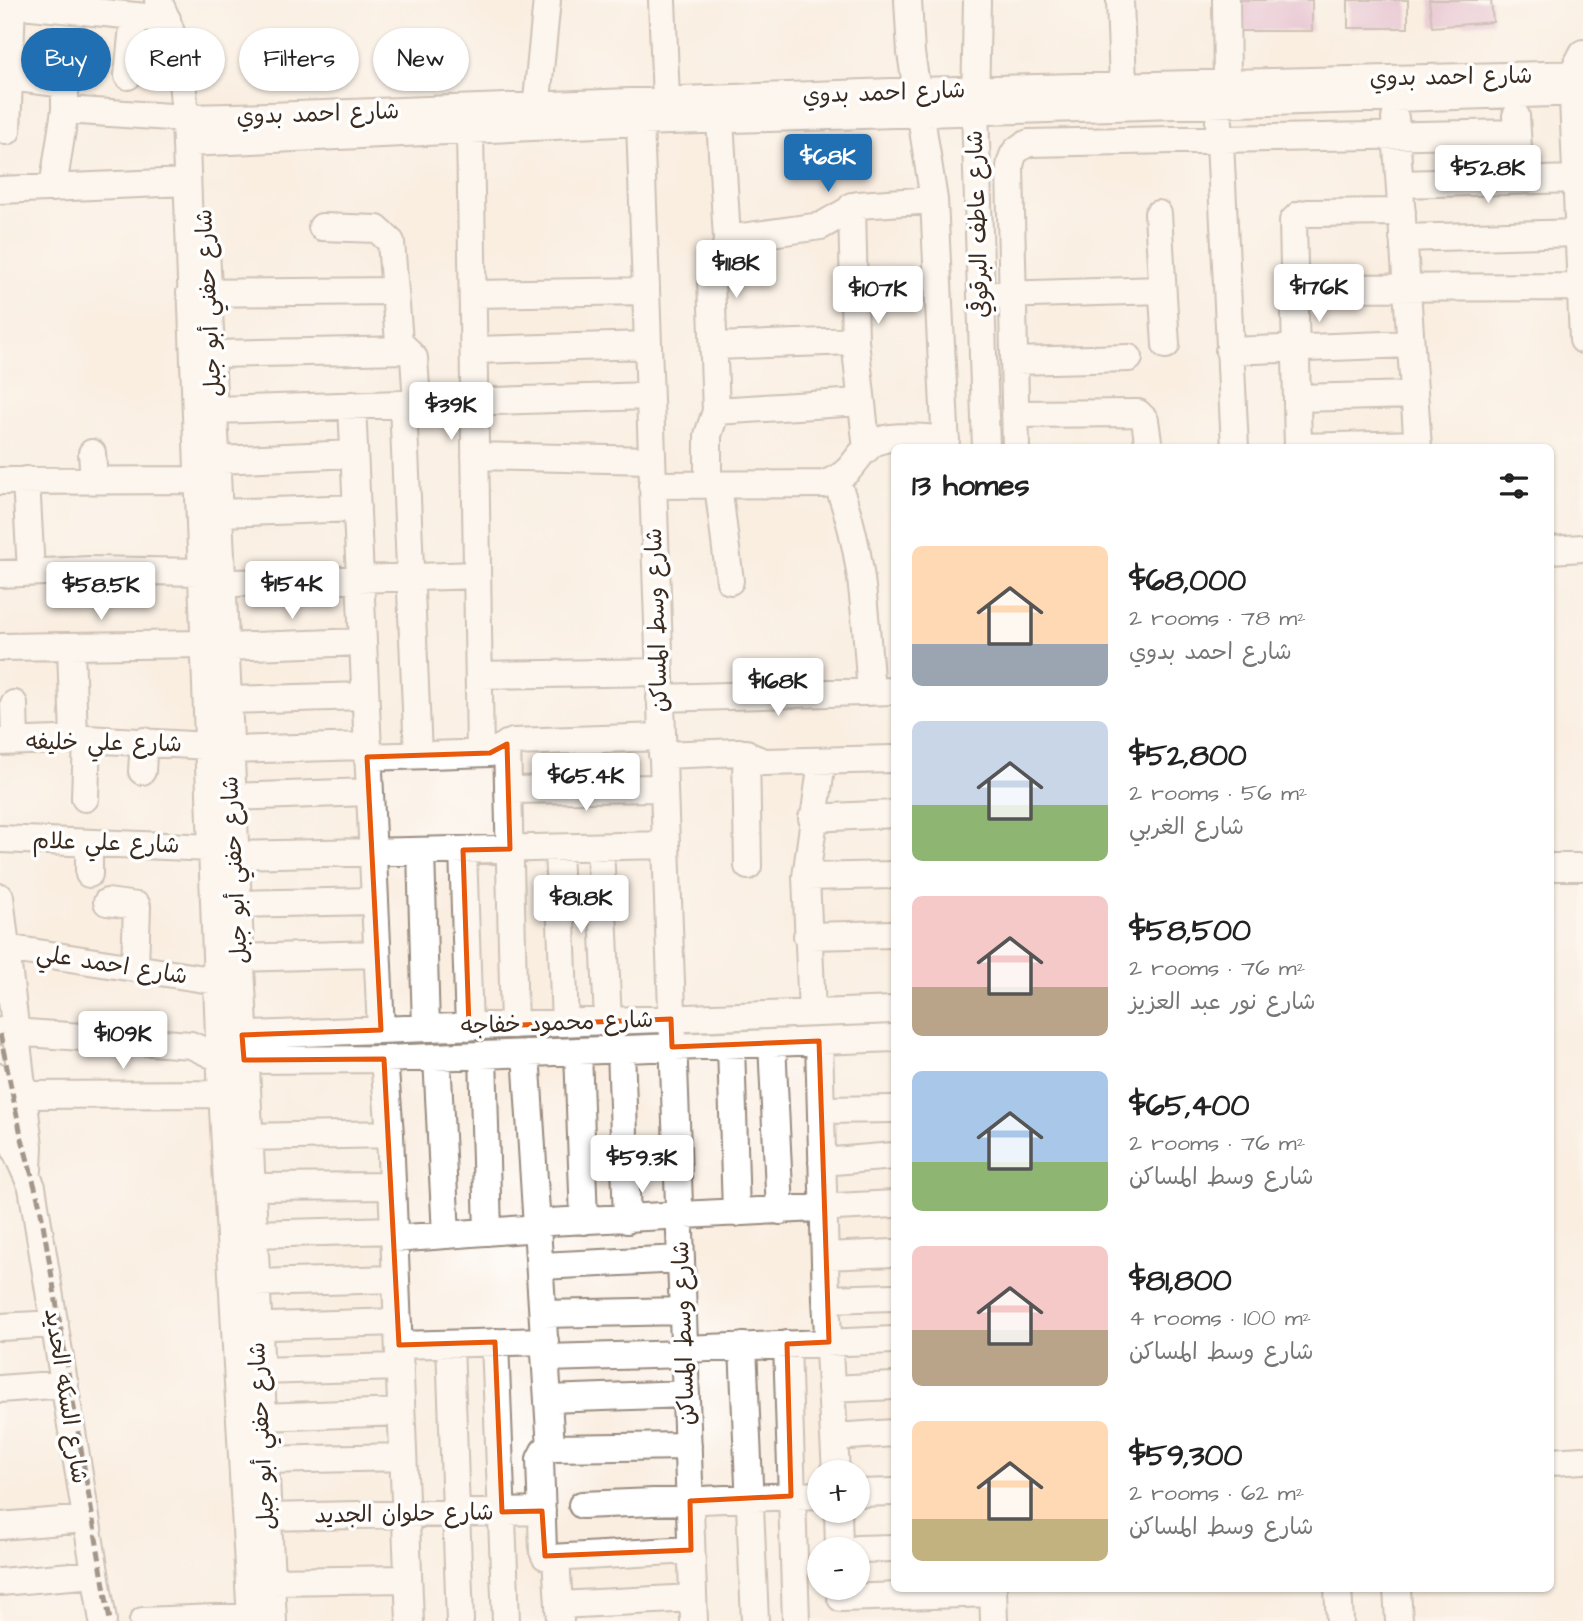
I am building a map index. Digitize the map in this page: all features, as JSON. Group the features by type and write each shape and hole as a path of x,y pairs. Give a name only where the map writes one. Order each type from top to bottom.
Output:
{"street":[{"path":"535,116 547,0"},
{"path":"662,0 667,100"},
{"name":"شارع عاطف البرقوقي","path":"908,0 919,102 934,200 946,443"},
{"name":"شارع عاطف البرقوقي","path":"977,0 975,100 986,444"},
{"path":"1120,0 1123,85"},
{"path":"1226,0 1220,139 1235,444"},
{"path":"7,131 10,77 6,3 134,16 168,6 195,64 193,130 65,110"},
{"path":"133,28 134,16"},
{"path":"10,77 64,82 65,110 53,188"},
{"path":"1579,77 1575,178 1583,340"},
{"name":"شارع احمد بدوي","path":"975,100 1123,85 1222,93 1394,98 1579,77"},
{"path":"1514,86 1520,180"},
{"name":"شارع احمد بدوي","path":"193,130 535,116 667,100 919,102 1514,86"},
{"path":"1394,98 1418,444"},
{"name":"شارع احمد بدوي","path":"193,130 470,130 535,116 640,122 720,119 919,102"},
{"path":"720,119 727,239 725,253 711,281 716,411 708,435 713,485 730,581"},
{"name":"شارع وسط المساكن","path":"640,122 694,1609"},
{"name":"شارع حفني أبو جبل","path":"193,130 186,182 199,292 211,354 219,513 208,580"},
{"name":"شارع حفني أبو جبل","path":"193,130 199,292 197,480 214,646 223,852 217,981 247,1137 254,1283 246,1327 259,1371 270,1581 261,1618"},
{"path":"470,130 480,753"},
{"path":"1016,444 1010,167 1012,156 1018,147 1029,143 1517,132"},
{"path":"1399,184 1575,178"},
{"path":"0,190 186,182"},
{"path":"727,239 821,226 852,206 934,200"},
{"path":"852,206 855,341 867,449"},
{"path":"1158,214 1166,345"},
{"path":"1298,444 1292,230 1293,221 1299,215 1402,225 1579,233"},
{"path":"322,227 367,227 385,234 393,252 399,342 415,364 410,403 411,577 418,755"},
{"path":"1294,288 1581,287"},
{"path":"981,295 1162,290"},
{"path":"199,292 395,291"},
{"path":"473,294 646,291"},
{"path":"714,346 855,341"},
{"path":"1229,351 1410,344"},
{"path":"474,350 648,345"},
{"path":"211,354 407,350"},
{"path":"1014,361 1129,358"},
{"path":"1297,398 1414,395"},
{"path":"214,410 649,396"},
{"path":"716,411 860,402"},
{"path":"352,405 375,954 381,1030"},
{"path":"1016,414 1138,413 1144,420 1148,444"},
{"path":"475,456 652,473 713,485 812,486 836,480 855,465 867,449 882,440 946,443"},
{"path":"216,460 354,454"},
{"path":"31,572 13,481 93,466 197,480"},
{"path":"479,675 659,685 883,692 861,568 847,508 836,480"},
{"path":"219,513 357,508"},
{"path":"1554,550 1583,548"},
{"path":"0,574 31,572 208,580 477,575"},
{"path":"0,647 362,642"},
{"name":"شارع حفني أبو جبل","path":"214,646 227,700 218,748 231,797 223,852 236,904 239,958 231,1048 222,1094 246,1327 261,1618"},
{"path":"71,647 85,798"},
{"path":"227,700 364,696"},
{"path":"7,742 14,704"},
{"name":"شارع علي خليفه","path":"7,742 80,739 144,741 218,748 367,751 418,755 497,751 507,744 661,746 746,753 764,762 891,759"},
{"path":"142,771 144,741"},
{"path":"507,744 514,1025"},
{"path":"746,753 748,866"},
{"path":"812,1013 806,877 812,818 822,761"},
{"path":"508,790 663,788"},
{"path":"231,797 369,792"},
{"path":"812,818 891,814"},
{"name":"شارع علي علام","path":"0,839 223,852 371,852 665,845"},
{"path":"89,843 89,874"},
{"path":"600,847 608,1021"},
{"path":"558,848 565,1023"},
{"path":"463,850 469,1027"},
{"path":"421,851 426,1028"},
{"path":"1554,866 1583,867"},
{"path":"806,877 891,875"},
{"name":"شارع السكه الحديد","path":"0,897 6,948 10,1138 55,1324 103,1621"},
{"path":"236,904 373,901"},
{"path":"107,902 137,906 135,967"},
{"path":"807,936 891,934"},
{"name":"شارع احمد علي","path":"6,948 217,981"},
{"path":"239,958 375,954"},
{"name":"شارع محمود خفاجه","path":"231,1048 381,1030 891,1010"},
{"path":"8,1032 231,1048"},
{"name":"شارع محمود خفاجه","path":"231,1048 384,1059 891,1038"},
{"path":"819,1041 826,1299 836,1460"},
{"path":"772,1043 779,1211"},
{"path":"731,1045 736,1213"},
{"path":"621,1049 627,1220"},
{"path":"578,1051 584,1221"},
{"path":"526,1054 551,1448"},
{"path":"483,1055 488,1232"},
{"path":"437,1057 446,1235"},
{"path":"384,1059 390,1134 410,1621"},
{"name":"شارع السكه الحديد","path":"0,1077 8,1087"},
{"path":"8,1087 222,1094"},
{"path":"821,1110 891,1109"},
{"path":"247,1137 390,1134"},
{"path":"822,1162 891,1156"},
{"path":"250,1187 392,1186"},
{"path":"252,1234 446,1235 537,1226 549,1222 891,1204"},
{"path":"825,1256 891,1253"},
{"path":"541,1266 681,1259"},
{"path":"254,1283 396,1279"},
{"path":"826,1299 891,1297"},
{"path":"246,1327 399,1345 450,1344 544,1338 683,1311"},
{"path":"0,1327 55,1324"},
{"path":"544,1338 685,1351 891,1340"},
{"path":"495,1342 506,1621"},
{"path":"450,1344 460,1621"},
{"path":"787,1344 796,1621"},
{"path":"259,1371 399,1345"},
{"path":"743,1346 755,1621"},
{"path":"0,1389 65,1384"},
{"path":"831,1389 891,1386"},
{"path":"548,1399 686,1394"},
{"path":"261,1418 401,1412"},
{"path":"835,1437 891,1433"},
{"path":"688,1446 551,1448 544,1451 540,1459 544,1554 547,1558 691,1550"},
{"path":"263,1460 403,1457"},
{"path":"1554,1462 1583,1460"},
{"path":"870,1493 891,1492"},
{"path":"582,1505 807,1495"},
{"name":"شارع حلوان الجديد","path":"266,1517 542,1511"},
{"path":"0,1526 86,1519"},
{"path":"870,1549 891,1548"},
{"path":"556,1558 559,1613 694,1609"},
{"path":"0,1583 46,1586 95,1574"},
{"path":"270,1581 408,1579"},
{"path":"841,1602 979,1592"},
{"path":"993,1592 993,1621"},
{"path":"1338,1592 1340,1621"},
{"path":"1397,1592 1399,1621"},
{"path":"143,1621 261,1618"}],"highlighted area":[{"path":"507,744 510,849 463,850 469,1027 671,1019 672,1047 819,1041 829,1342 787,1344 791,1496 690,1501 691,1550 545,1556 542,1511 502,1512 495,1342 399,1345 384,1059 244,1060 242,1035 381,1030 367,757 490,753"}],"building":[{"path":"1240,0 1312,0 1312,31 1240,31"},
{"path":"1348,0 1408,0 1408,28 1348,28"},
{"path":"1429,0 1491,0 1493,22 1432,27"}],"railway":[{"path":"0,1034 21,1135 40,1206 110,1621"}]}
